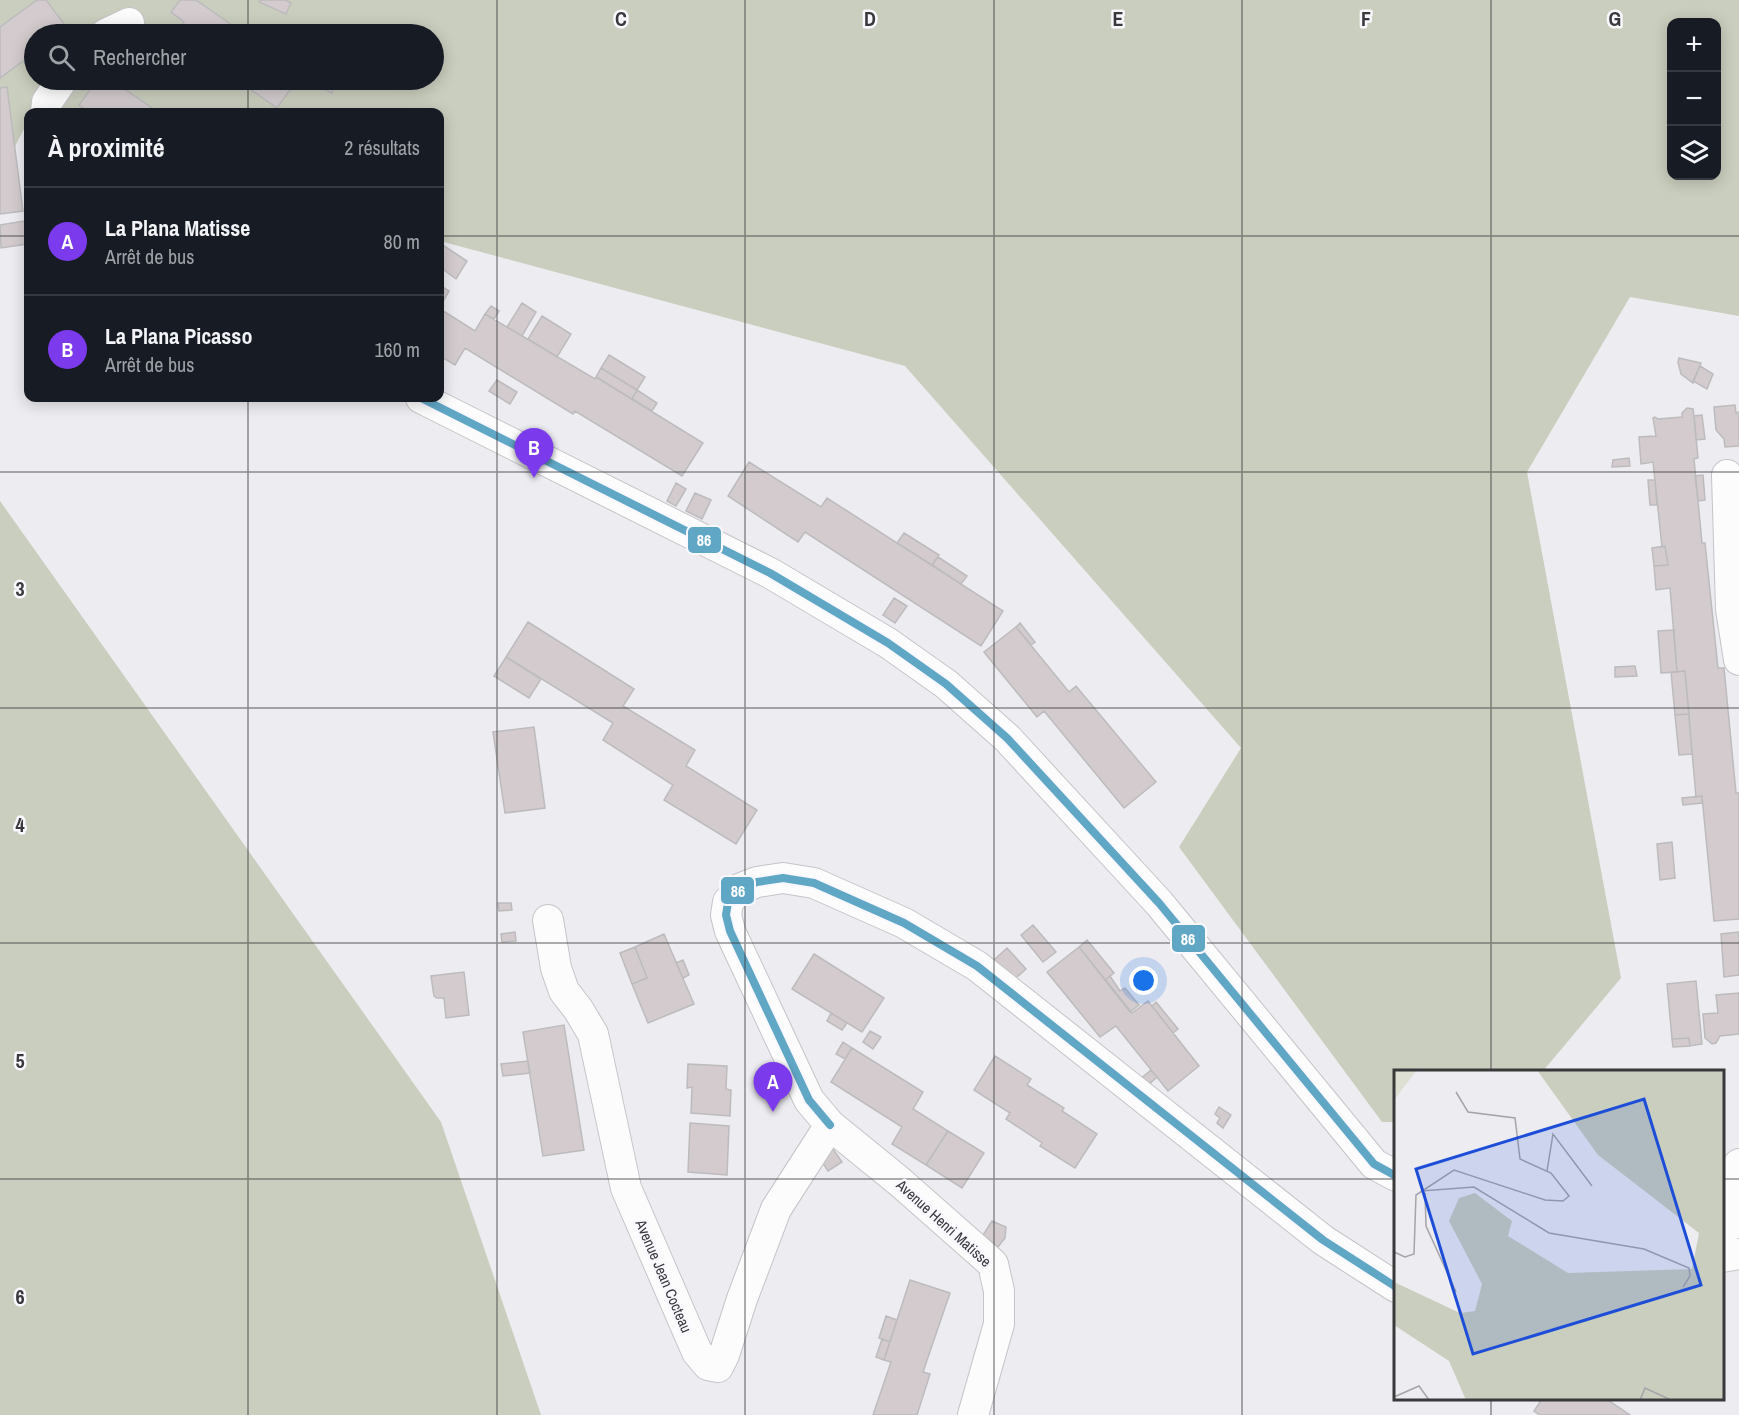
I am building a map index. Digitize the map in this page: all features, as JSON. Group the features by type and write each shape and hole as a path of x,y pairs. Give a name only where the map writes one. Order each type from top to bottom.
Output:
{"street":[{"path":"46,108 47,102 55,90"},
{"path":"430,402 770,573 888,643 946,684 1007,738 1151,895 1374,1164 1394,1175"},
{"path":"1727,475 1731,609 1739,660"},
{"name":"Avenue Henri Matisse","path":"973,1415 999,1324 999,1291 993,1264 900,1182 830,1125 809,1100 730,931 726,915 728,902 739,889 758,882 783,878 814,883 904,923 977,966 1323,1240 1394,1286"},
{"name":"Avenue Jean Cocteau","path":"548,920 556,968 564,991 593,1034 626,1188 697,1352 708,1365 718,1366 724,1355 742,1299 776,1209 830,1125"},
{"path":"1724,1253 1732,1235 1739,1164"}],"green space":[{"path":"0,0 1739,0 1739,316 1630,297 1527,472 1621,978 1544,1070 1394,1070 1394,1122 1382,1122 1179,847 1241,748 905,366 444,242 444,108 24,108 24,129 0,175"},
{"path":"0,501 441,1122 541,1415 0,1415"}],"building":[{"path":"37,0 46,0 64,24 24,24 24,60 0,78 0,27"},
{"path":"180,0 196,0 231,24 183,24 184,22 171,12"},
{"path":"260,0 285,0 291,3 286,14 259,2"},
{"path":"7,87 23,211 0,214 0,88"},
{"path":"90,90 126,90 152,108 83,108 79,105"},
{"path":"251,90 290,90 277,108"},
{"path":"24,221 24,244 1,248 0,225"},
{"path":"444,246 467,261 456,279 444,270"},
{"path":"444,288 449,291 444,300"},
{"path":"522,303 536,312 522,336 507,327"},
{"path":"491,306 499,311 494,319 485,314"},
{"path":"444,312 475,331 485,314 595,379 596,377 703,443 682,476 575,411 573,414 465,348 455,365 444,358"},
{"path":"542,316 571,334 557,357 528,339"},
{"path":"609,355 645,377 637,390 601,368"},
{"path":"1679,358 1701,363 1693,383 1681,374"},
{"path":"1700,366 1713,374 1707,389 1693,381"},
{"path":"601,368 637,390 632,399 596,377"},
{"path":"497,380 517,392 510,404 489,391"},
{"path":"637,390 657,403 652,411 632,399"},
{"path":"1735,405 1736,413 1739,412 1739,446 1725,447 1724,439 1716,430 1714,407"},
{"path":"1687,408 1693,409 1694,416 1698,458 1694,459 1702,543 1705,543 1718,668 1724,668 1736,793 1739,793 1739,919 1714,921 1702,796 1696,797 1685,671 1677,672 1670,588 1656,590 1654,566 1668,565 1665,546 1662,547 1653,462 1641,464 1639,437 1656,436 1653,418 1682,417 1682,413"},
{"path":"1702,415 1705,439 1696,440 1694,416"},
{"path":"1629,458 1630,466 1612,467 1613,460"},
{"path":"749,462 821,507 827,498 1003,611 981,646 805,532 798,542 728,496"},
{"path":"1703,475 1705,500 1698,501 1695,476"},
{"path":"1648,480 1655,480 1657,505 1650,505"},
{"path":"676,483 686,489 676,506 667,501"},
{"path":"695,493 711,500 702,519 686,511"},
{"path":"904,533 939,555 932,565 897,543"},
{"path":"1665,546 1668,565 1654,566 1652,548"},
{"path":"938,557 967,576 961,584 932,565"},
{"path":"894,598 907,606 895,623 883,615"},
{"path":"528,622 634,689 623,706 695,750 686,766 757,810 736,844 664,800 673,785 603,740 613,723 506,657"},
{"path":"1020,623 1035,642 1031,645 1016,627"},
{"path":"1016,627 1069,692 1076,686 1156,782 1124,808 1044,711 1037,717 984,652"},
{"path":"1674,630 1677,672 1661,673 1658,631"},
{"path":"506,657 541,679 529,698 494,676"},
{"path":"1635,666 1637,676 1615,677 1615,667"},
{"path":"1685,671 1689,714 1675,715 1671,672"},
{"path":"1689,714 1692,754 1679,755 1675,715"},
{"path":"534,727 545,808 505,813 493,732"},
{"path":"1702,796 1702,803 1683,805 1682,798"},
{"path":"1672,842 1675,878 1660,880 1657,844"},
{"path":"498,903 511,903 512,910 499,911"},
{"path":"1033,925 1056,952 1043,962 1021,935"},
{"path":"515,932 516,941 502,942 501,934"},
{"path":"1739,932 1739,975 1724,977 1721,934"},
{"path":"664,934 694,1004 648,1023 632,984 647,978 635,947"},
{"path":"1087,940 1114,973 1105,980 1079,947"},
{"path":"635,947 647,978 632,984 620,953"},
{"path":"1079,947 1132,1013 1148,1001 1199,1066 1168,1091 1116,1026 1100,1037 1047,972"},
{"path":"1007,948 1026,969 1015,979 994,960"},
{"path":"814,954 884,998 862,1032 792,989"},
{"path":"683,960 689,975 683,978 676,963"},
{"path":"464,972 469,1015 446,1018 444,998 434,996 431,976"},
{"path":"1110,976 1120,991 1125,988 1139,1005 1130,1012 1105,980"},
{"path":"1696,981 1702,1044 1690,1046 1689,1038 1672,1039 1667,984"},
{"path":"1739,993 1739,1034 1720,1036 1716,1043 1712,1044 1705,1038 1703,1014 1718,1013 1716,995"},
{"path":"1156,1002 1178,1029 1173,1033 1152,1006"},
{"path":"831,1013 847,1023 842,1030 827,1021"},
{"path":"564,1025 584,1150 543,1156 523,1032"},
{"path":"870,1031 881,1037 873,1049 863,1042"},
{"path":"1689,1038 1690,1046 1673,1047 1672,1039"},
{"path":"843,1042 852,1048 845,1059 836,1054"},
{"path":"852,1048 923,1092 913,1109 948,1131 926,1165 892,1144 902,1127 831,1082"},
{"path":"995,1056 1031,1079 1027,1085 1064,1108 1062,1111 1097,1134 1075,1168 1040,1146 1042,1143 1006,1119 1010,1113 974,1090"},
{"path":"528,1061 530,1073 503,1076 501,1064"},
{"path":"688,1064 727,1066 726,1089 731,1090 730,1116 691,1113 692,1087 687,1088"},
{"path":"1151,1070 1157,1077 1146,1087 1138,1081"},
{"path":"1219,1107 1231,1115 1223,1128 1217,1123 1220,1118 1215,1114"},
{"path":"690,1123 729,1126 727,1175 688,1172"},
{"path":"948,1131 984,1153 962,1188 926,1165"},
{"path":"831,1146 842,1162 828,1171 818,1156"},
{"path":"992,1221 1006,1227 1005,1238 998,1247 983,1235"},
{"path":"910,1280 950,1293 923,1372 930,1374 917,1415 873,1415 891,1362 884,1360"},
{"path":"886,1316 897,1320 890,1342 879,1338"},
{"path":"882,1339 890,1342 884,1360 876,1357"},
{"path":"1538,1400 1608,1400 1630,1415 1540,1415 1534,1411 1540,1402"}],"transit line":[{"name":"86","path":"429,402 770,573 888,643 946,684 1007,738 1159,903 1374,1164 1394,1175"},
{"name":"86","path":"830,1125 809,1100 730,931 726,915 728,902 739,889 757,882 783,878 814,883 904,923 977,966 1323,1240 1394,1286"}],"place":[{"name":"La Plana Picasso","path":"534,478"},
{"name":"La Plana Matisse","path":"773,1112"}]}
